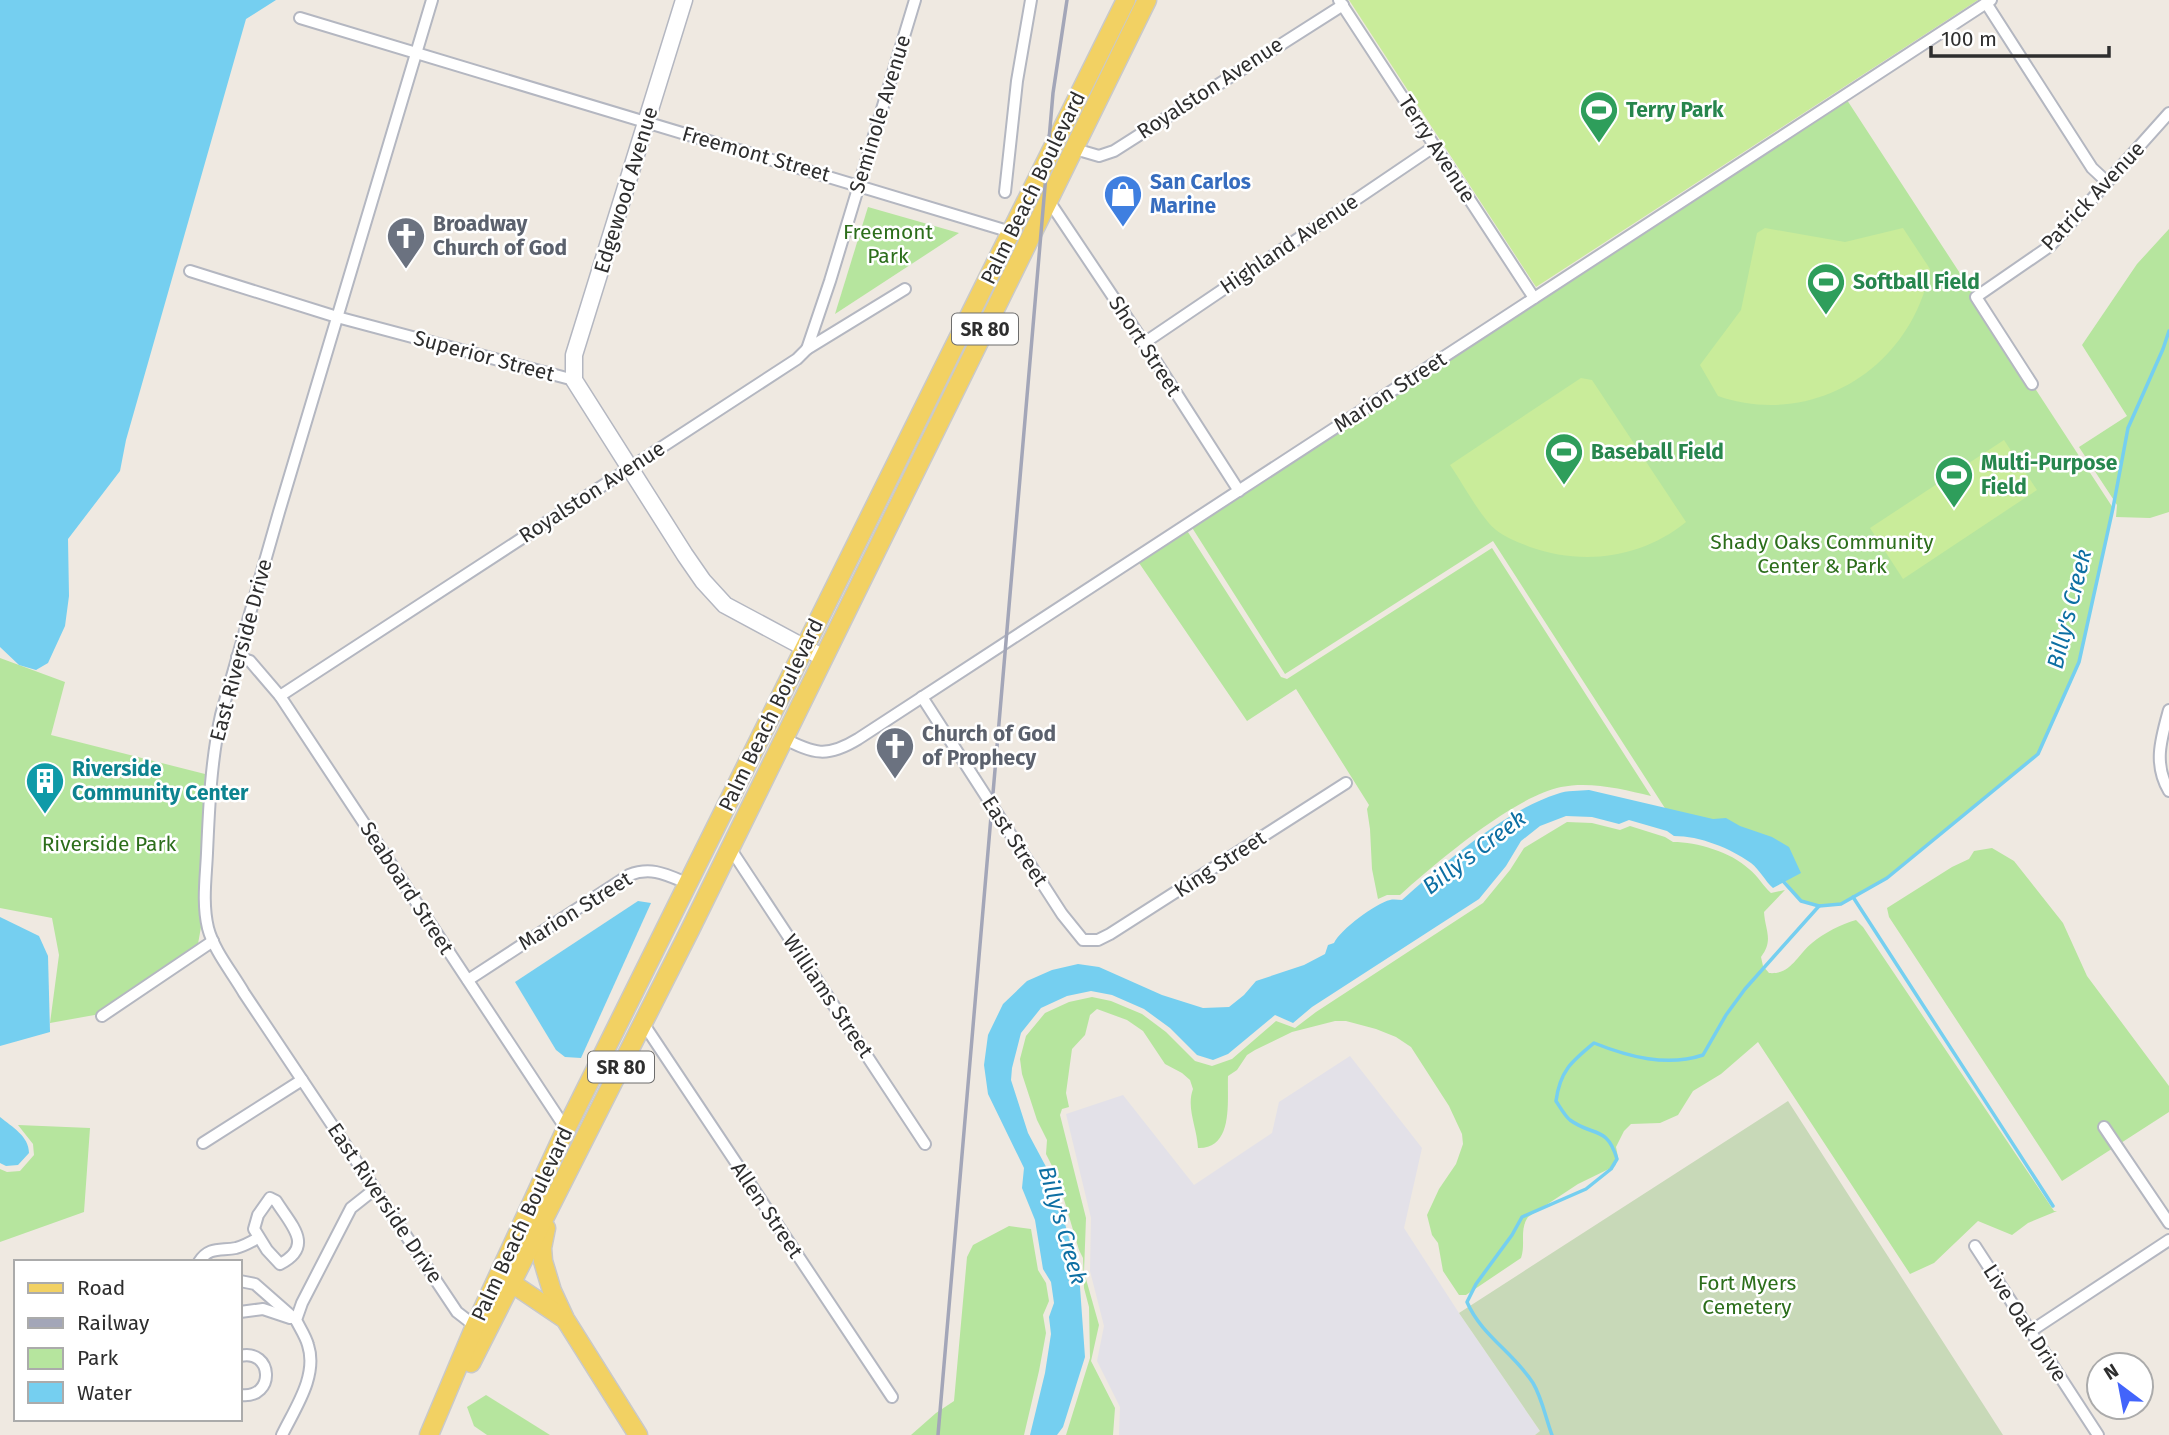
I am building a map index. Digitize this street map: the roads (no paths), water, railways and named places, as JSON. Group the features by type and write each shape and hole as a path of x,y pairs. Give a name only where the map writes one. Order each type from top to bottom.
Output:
{"main road":[{"name":"Palm Beach Boulevard","path":"429,1435 475,1326 506,1279 566,1129 1126,0"},
{"name":"Palm Beach Boulevard","path":"551,1204 730,848 1147,0"},
{"path":"1074,149 1072,134 1075,117 1112,43 1111,32"},
{"path":"963,373 970,340 1012,252 1014,243 1011,232"},
{"path":"642,978 638,1013 643,1023"},
{"path":"442,1407 461,1381 506,1279 551,1204"},
{"name":"SR 80","path":"551,1204 542,1261 552,1291 565,1319 638,1435"},
{"path":"506,1279 565,1319"}],"street":[{"name":"East Riverside Drive","path":"432,0 221,715 215,742 204,902 213,942 457,1311 475,1326"},
{"name":"Edgewood Avenue","path":"574,380 574,355 684,0"},
{"name":"Seminole Avenue","path":"807,349 827,292 915,0"},
{"path":"1005,192 1017,81 1031,0"},
{"path":"1988,1 2092,168 2107,183"},
{"name":"Marion Street","path":"783,738 812,751 828,752 844,747 1988,1"},
{"name":"Royalston Avenue","path":"1074,149 1099,156 1114,151 1341,3"},
{"name":"Terry Avenue","path":"1341,3 1534,298"},
{"name":"Freemont Street","path":"300,18 1011,232"},
{"name":"Patrick Avenue","path":"2032,384 1976,297 2050,246 2169,113"},
{"name":"Highland Avenue","path":"1144,343 1435,145"},
{"name":"Short Street","path":"1049,201 1239,491"},
{"name":"Superior Street","path":"190,271 337,317 574,380 628,468 712,593 725,606 822,657"},
{"name":"Royalston Avenue","path":"280,696 797,359 807,349 905,289"},
{"name":"Seaboard Street","path":"237,657 250,661 280,696 566,1129"},
{"name":"East Street","path":"922,696 1062,915 1083,940 1092,940"},
{"path":"2169,710 2158,758 2160,774 2169,791"},
{"name":"King Street","path":"1092,940 1110,934 1346,783"},
{"name":"Williams Street","path":"730,848 925,1144"},
{"name":"Marion Street","path":"468,980 629,875 642,870 660,871 688,884"},
{"path":"102,1016 213,942"},
{"name":"Allen Street","path":"643,1023 892,1396"},
{"path":"204,1143 302,1080"},
{"path":"2104,1128 2169,1223"},
{"path":"296,1320 302,1303 351,1208 375,1189"},
{"path":"270,1198 276,1201 298,1237 300,1246 295,1255 280,1264 258,1238 254,1224 270,1198"},
{"path":"201,1260 208,1251 242,1247 258,1238"},
{"path":"2031,1331 2169,1240"},
{"name":"Live Oak Drive","path":"1975,1246 2098,1435"},
{"path":"242,1281 255,1284 296,1320 308,1345 311,1362 307,1383 282,1435"},
{"path":"242,1312 263,1309 296,1320"},
{"path":"242,1356 251,1355 257,1358 265,1367 266,1381 257,1392 242,1395"}],"water":[{"path":"0,0 276,0 246,19 126,440 120,471 68,539 69,596 65,626 48,663 36,670 19,665 0,647"},
{"path":"1589,790 1713,819 1726,818 1789,847 1801,873 1773,888 1751,863 1714,844 1674,836 1667,831 1629,820 1619,824 1592,817 1566,816 1540,826 1521,841 1506,866 1479,899 1312,1007 1293,1023 1275,1015 1228,1054 1213,1060 1197,1055 1170,1028 1144,1009 1112,995 1091,991 1067,996 1041,1008 1021,1033 1011,1080 1028,1133 1052,1178 1073,1252 1078,1259 1085,1357 1063,1427 1057,1435 1030,1435 1045,1373 1051,1334 1049,1317 1054,1303 1051,1282 1043,1269 1035,1220 1022,1188 1024,1168 988,1094 984,1065 988,1035 1003,1004 1027,981 1052,970 1078,964 1099,967 1162,995 1203,1008 1229,1007 1256,981 1304,965 1325,954 1328,945 1334,943 1343,931 1359,918 1384,902 1402,900 1456,855 1517,812 1561,793"},
{"path":"638,901 651,903 581,1058 565,1057 556,1050 515,982"},
{"path":"0,917 39,936 48,956 50,1032 0,1046"},
{"path":"0,1117 19,1132 28,1147 29,1153 18,1165 6,1166 0,1163"}],"waterway":[{"name":"Billy's Creek","path":"1783,881 1801,901 1819,906 1841,904 1887,878 2038,754 2079,662 2128,428 2169,331"},
{"path":"1853,897 2053,1206"},
{"path":"1552,1435 1533,1383 1517,1362 1489,1334 1467,1302 1476,1284 1522,1217 1586,1189 1611,1169 1617,1159 1604,1136 1578,1125 1564,1114 1556,1101 1564,1074 1594,1043 1648,1059 1676,1060 1703,1055 1745,989 1819,906"}],"railway":[{"path":"938,1435 1053,93 1067,0"}],"place":[{"name":"Terry Park","path":"1599,144"},
{"name":"San Carlos Marine","path":"1123,228"},
{"name":"Broadway Church of God","path":"406,270"},
{"name":"Softball Field","path":"1826,316"},
{"name":"Baseball Field","path":"1564,486"},
{"name":"Multi-Purpose Field","path":"1954,509"},
{"name":"Church of God of Prophecy","path":"895,780"},
{"name":"Riverside Community Center","path":"45,815"}],"park label":[{"name":"Freemont Park","path":"888,244"},
{"name":"Shady Oaks Community Center & Park","path":"1822,554"},
{"name":"Riverside Park","path":"109,844"},
{"name":"Fort Myers Cemetery","path":"1747,1295"}]}
